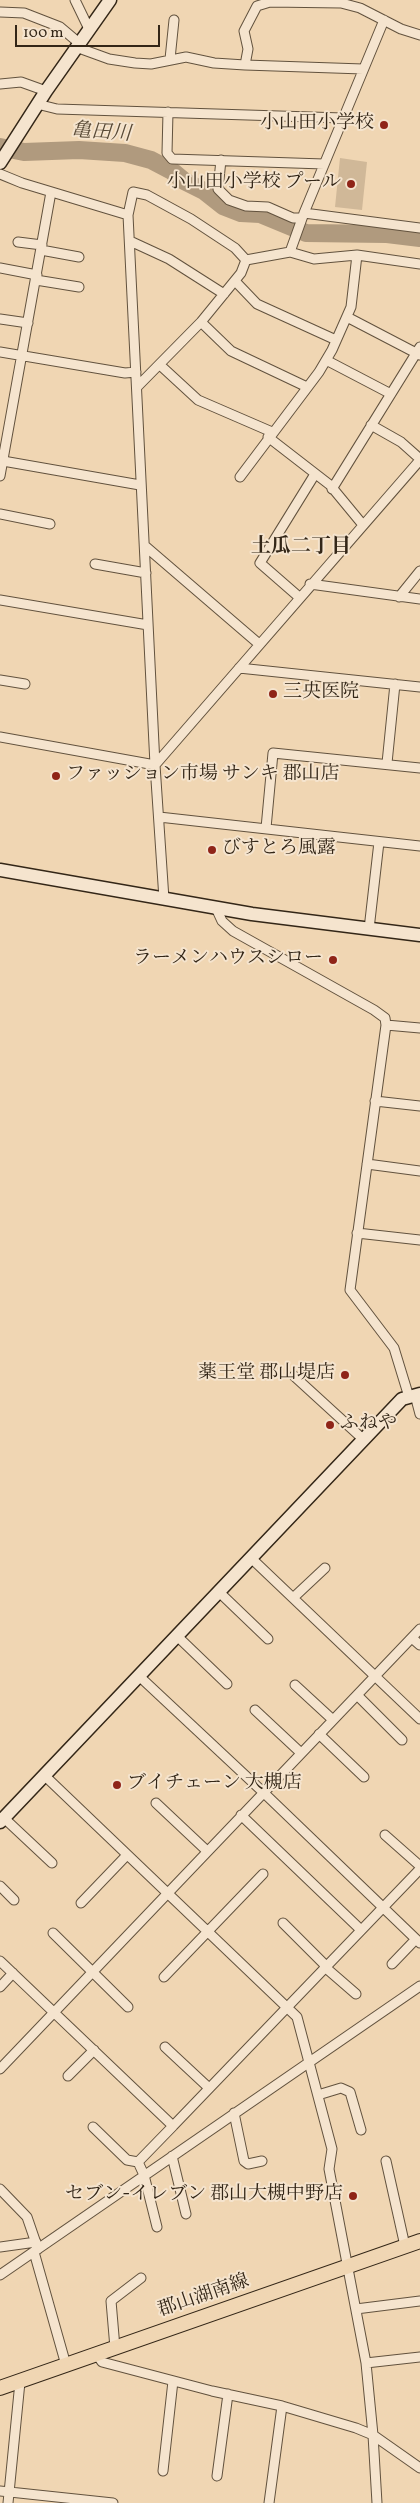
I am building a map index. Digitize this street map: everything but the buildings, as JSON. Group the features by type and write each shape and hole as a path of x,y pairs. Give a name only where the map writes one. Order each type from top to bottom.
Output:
{"main road":[{"name":"郡山湖南線","path":"0,2388 420,2241"}],"street":[{"path":"75,0 89,29"},
{"path":"6,154 37,104 110,0"},
{"path":"245,65 248,49 244,31 258,6 270,2 302,1 361,4 401,29 420,35"},
{"path":"0,12 24,13 60,27 78,45 109,59 151,64 186,57 214,63 363,69"},
{"path":"170,59 174,20"},
{"path":"290,252 302,218 384,20"},
{"path":"0,84 21,82 46,91"},
{"path":"37,104 57,109 343,118"},
{"path":"168,112 167,153 172,159 324,164"},
{"path":"220,160 218,189 229,200 239,204 268,207 293,218 420,228"},
{"path":"0,174 51,192 128,215"},
{"path":"0,476 51,192"},
{"path":"164,899 140,485 128,215 133,192 147,195 206,229 235,248 246,260"},
{"path":"18,242 79,257"},
{"path":"130,242 169,259 224,294"},
{"path":"246,260 290,252 314,260 357,255 420,264"},
{"path":"240,477 326,360 351,307 357,255"},
{"path":"137,386 201,322 241,273 246,260"},
{"path":"0,268 79,287"},
{"path":"235,281 257,304 336,340"},
{"path":"332,489 419,351 347,317"},
{"path":"0,319 28,323"},
{"path":"201,322 231,351 307,387"},
{"path":"0,352 125,373 136,372"},
{"path":"326,360 391,394"},
{"path":"160,365 198,400 270,435 332,489 363,525"},
{"path":"155,765 310,584 420,460 401,442 371,426"},
{"path":"3,461 140,485"},
{"path":"299,597 260,563 315,474"},
{"path":"0,514 50,524"},
{"path":"145,546 259,644"},
{"path":"95,564 146,573"},
{"path":"399,597 420,571"},
{"path":"310,584 420,599"},
{"path":"0,600 148,625"},
{"path":"239,668 420,687"},
{"path":"0,680 25,684"},
{"path":"387,764 395,684"},
{"path":"0,737 155,765"},
{"path":"266,828 273,753 420,768"},
{"path":"159,817 420,846"},
{"path":"369,929 379,842"},
{"path":"0,870 216,908 420,934"},
{"path":"216,908 222,921 233,931 385,1018 386,1025 350,1290 394,1348 415,1395 420,1414"},
{"path":"386,1025 420,1028"},
{"path":"376,1101 420,1106"},
{"path":"367,1164 420,1171"},
{"path":"357,1233 420,1240"},
{"path":"294,1376 364,1440"},
{"path":"52,1863 2,1820 402,1399 415,1395"},
{"path":"251,1558 420,1719"},
{"path":"293,1598 326,1568"},
{"path":"219,1592 268,1639"},
{"path":"0,2069 420,1629"},
{"path":"177,1636 227,1684"},
{"path":"412,1638 420,1645"},
{"path":"139,1676 419,1941 392,1964"},
{"path":"295,1685 333,1720"},
{"path":"357,1695 402,1740"},
{"path":"254,1710 301,1753"},
{"path":"319,1734 364,1777"},
{"path":"44,1775 297,2018 332,2149 330,2169 366,2364 377,2503"},
{"path":"156,1803 207,1851"},
{"path":"241,1815 361,1930"},
{"path":"138,2162 288,2008 420,1868 386,1835"},
{"path":"81,1903 127,1855"},
{"path":"164,1977 263,1874"},
{"path":"0,1886 14,1900"},
{"path":"283,1923 323,1962 326,1968 356,1994"},
{"path":"53,1933 128,2007"},
{"path":"0,1961 173,2126"},
{"path":"0,1987 13,1973"},
{"path":"0,2275 36,2248 309,2060 420,1986"},
{"path":"165,2047 209,2088"},
{"path":"68,2076 94,2050"},
{"path":"318,2095 342,2088 350,2092 360,2130"},
{"path":"234,2113 244,2161 248,2164 262,2161"},
{"path":"93,2127 127,2160 138,2162"},
{"path":"172,2156 186,2214"},
{"path":"386,2161 405,2246"},
{"path":"138,2162 144,2175 157,2227"},
{"path":"0,2189 24,2213 36,2248 66,2365"},
{"path":"0,2247 36,2248"},
{"path":"115,2348 111,2301 141,2278"},
{"path":"356,2309 420,2301"},
{"path":"97,2354 102,2362 173,2381 282,2406 373,2435 420,2468"},
{"path":"366,2364 420,2357"},
{"path":"163,2470 173,2381"},
{"path":"8,2503 4,2492 20,2382"},
{"path":"218,2476 228,2394"},
{"path":"269,2503 282,2406"},
{"path":"4,2492 113,2503"}],"shaded area":[{"name":"小山田小学校 プール","path":"340,158 367,162 362,210 335,207"}],"waterway":[{"name":"亀田川","path":"0,147 24,152 79,150 125,153 151,160 172,171 184,181 204,191 223,206 241,213 260,214 306,233 387,234 420,238"}],"place":[{"name":"小山田小学校","path":"384,125"},
{"name":"小山田小学校 プール","path":"351,184"},
{"name":"三央医院","path":"273,694"},
{"name":"ファッション市場 サンキ 郡山店","path":"56,776"},
{"name":"びすとろ風露","path":"212,850"},
{"name":"ラーメンハウスシロー","path":"333,960"},
{"name":"薬王堂 郡山堤店","path":"345,1375"},
{"name":"ふねや","path":"330,1425"},
{"name":"ブイチェーン 大槻店","path":"117,1785"},
{"name":"セブン-イレブン 郡山大槻中野店","path":"353,2196"}],"district":[{"name":"土瓜二丁目","path":"301,548"}]}
